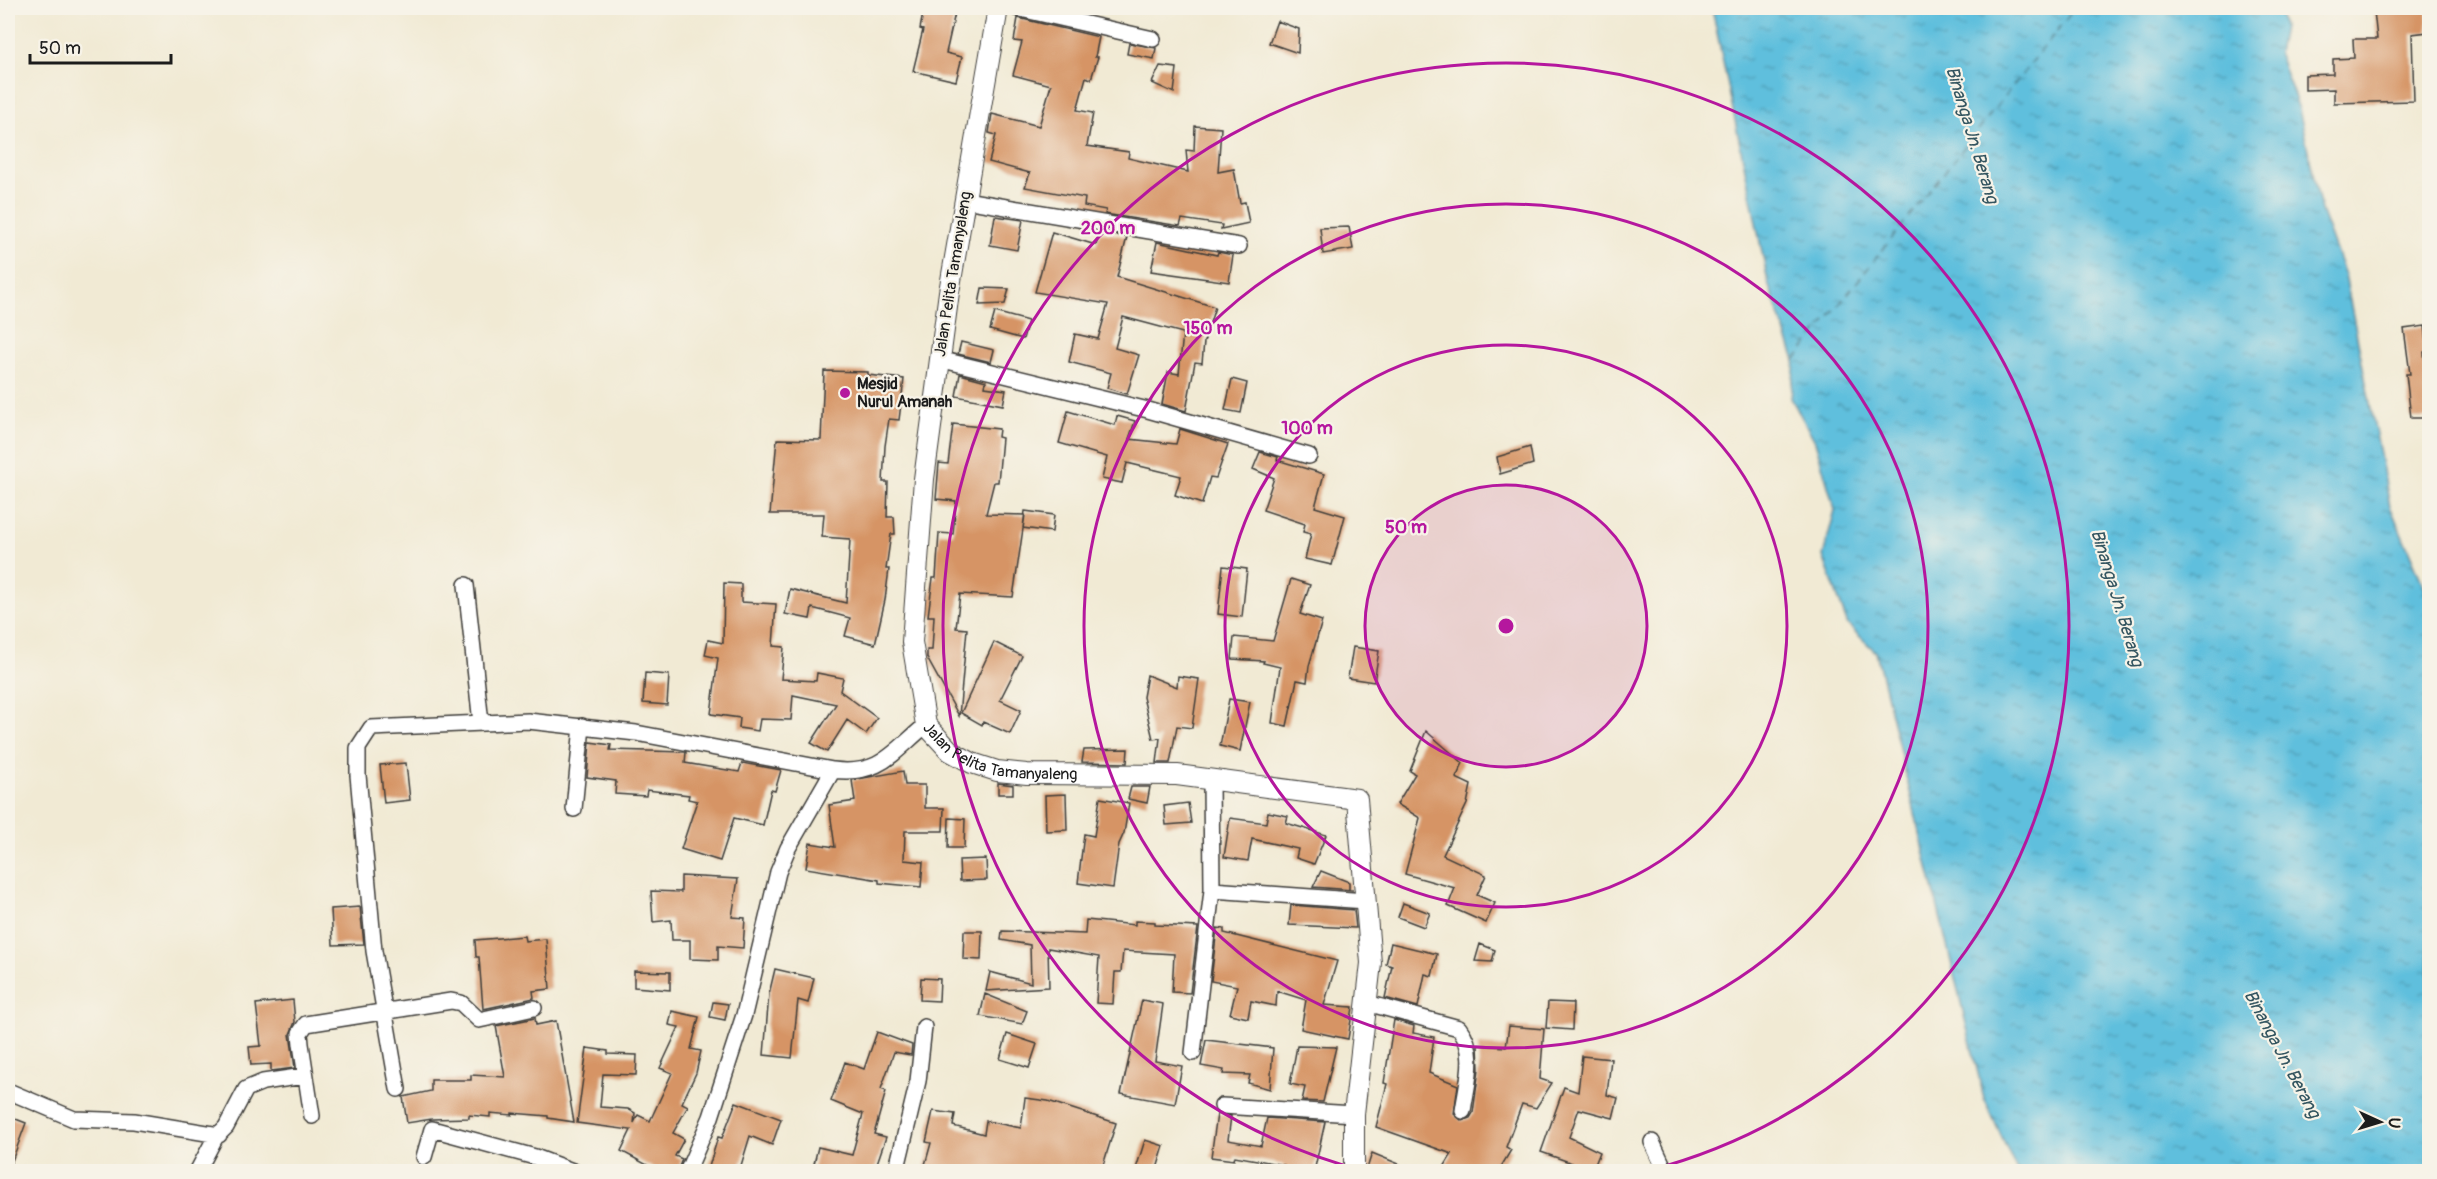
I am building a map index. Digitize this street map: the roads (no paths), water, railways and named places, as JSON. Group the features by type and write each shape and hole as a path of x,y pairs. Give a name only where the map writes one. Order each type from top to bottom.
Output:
{"street":[{"name":"Jalan Pelita Tamanyaleng","path":"998,8 939,359 924,479 912,642 926,726 950,751 972,763 997,771 1027,774 1141,773 1357,799 1371,963 1354,1114 1354,1172"},
{"path":"1016,8 1153,39"},
{"path":"965,200 1239,246"},
{"path":"939,359 1148,410 1310,456"},
{"path":"466,585 481,723"},
{"path":"398,1089 374,951 358,748 371,728 528,721 582,726 757,754 853,773 875,767 926,726"},
{"path":"574,809 582,726"},
{"path":"687,1172 711,1117 744,1015 778,872 833,770"},
{"path":"1193,1053 1212,890 1211,780"},
{"path":"1212,890 1366,901"},
{"path":"312,1116 304,1076 300,1033 306,1024 456,1001 479,1020 534,1008"},
{"path":"1367,1004 1459,1028 1468,1040 1470,1054 1463,1111"},
{"path":"896,1172 918,1080 924,1027"},
{"path":"197,1172 219,1134 226,1127 246,1089 263,1082 304,1076"},
{"path":"8,1091 74,1119 134,1121 219,1134"},
{"path":"1222,1106 1354,1114"},
{"path":"424,1157 432,1129 536,1157 575,1172"},
{"path":"1652,1142 1666,1172"}],"water":[{"name":"Binanga Jn. Berang","path":"1712,8 2279,8 2283,27 2278,53 2299,109 2321,210 2345,275 2390,506 2429,599 2429,1171 2017,1171 1984,1098 1876,652 1848,625 1823,556 1835,510 1815,441 1791,398 1795,360 1769,286"}],"place":[{"name":"Mesjid Nurul Amanah","path":"845,393"}]}
